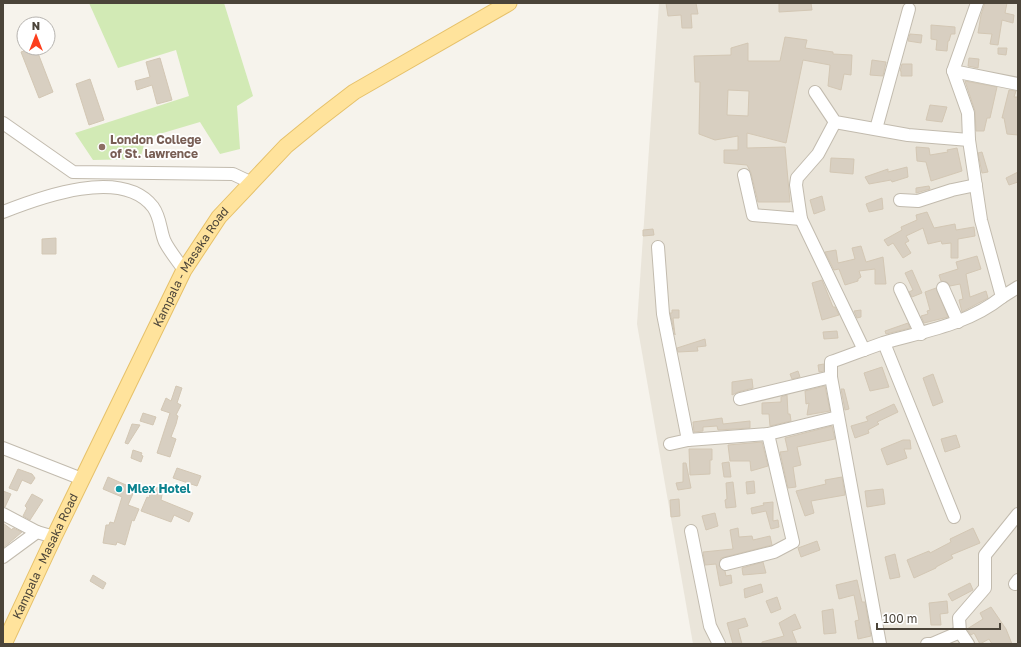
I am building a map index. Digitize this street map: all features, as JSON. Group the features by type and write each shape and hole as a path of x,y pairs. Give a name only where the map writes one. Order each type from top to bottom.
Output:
{"main road":[{"name":"Kampala - Masaka Road","path":"4,644 54,537 184,270 219,217 250,182 286,146 354,92 509,3"}],"street":[{"path":"977,3 953,71 968,113 969,140 982,220 1002,297"},
{"path":"876,129 909,9"},
{"path":"953,71 1018,84"},
{"path":"815,92 835,122 908,135 969,140"},
{"path":"835,122 818,154 797,178 796,185 801,219 864,350"},
{"path":"3,123 73,172 233,174 250,182"},
{"path":"744,175 753,214 801,219"},
{"path":"900,200 918,201 952,190 976,185"},
{"path":"3,212 26,202 70,191 103,188 126,189 142,197 153,207 159,218 165,242 184,270"},
{"path":"658,247 663,314 688,440"},
{"path":"880,644 831,377 831,362 884,343 921,334 958,322 991,305 1018,286"},
{"path":"943,288 958,322"},
{"path":"900,289 921,334"},
{"path":"884,343 954,517"},
{"path":"740,400 831,377"},
{"path":"670,444 688,440 768,434 838,417"},
{"path":"726,564 774,552 793,542 768,434"},
{"path":"3,448 82,479"},
{"path":"3,514 37,532 54,537"},
{"path":"968,644 960,632 959,618 985,588 986,583 984,570 986,556 1018,514"},
{"path":"690,531 710,626 719,644"},
{"path":"3,557 37,532"},
{"path":"927,644 932,644 960,632"}],"shaded area":[{"path":"659,3 1018,3 1018,644 693,644 637,324"}],"green space":[{"path":"89,3 224,3 253,96 237,106 240,149 220,154 200,122 146,138 140,159 93,160 75,133 189,96 176,50 118,68"}],"building":[{"path":"666,3 696,3 698,14 691,14 692,28 682,28 681,15 668,16"},
{"path":"779,3 811,3 812,10 779,12"},
{"path":"985,3 1007,3 1005,13 1014,15 1013,23 1002,20 998,45 990,44 992,34 978,33"},
{"path":"931,25 955,27 955,34 951,34 948,41 947,51 936,50 937,40 931,39"},
{"path":"910,34 922,35 921,43 908,41"},
{"path":"785,37 807,40 805,48 833,52 833,54 852,55 851,75 844,74 841,90 828,86 830,65 803,60 786,143 747,133 747,148 785,147 790,202 758,202 751,173 747,165 724,163 724,150 738,150 738,136 715,140 699,134 700,82 695,82 694,56 731,55 731,48 748,43 748,61 780,61","holes":["728,90 749,91 748,116 727,115"]},
{"path":"998,48 1007,48 1006,55 998,54"},
{"path":"23,56 39,56 53,92 39,98"},
{"path":"160,58 172,100 157,104 152,85 137,90 135,81 150,77 146,62"},
{"path":"969,58 979,59 978,68 968,66"},
{"path":"872,60 886,62 883,76 870,75"},
{"path":"902,64 912,64 912,76 901,76 900,71"},
{"path":"90,79 104,120 89,125 76,84"},
{"path":"965,81 997,87 990,118 987,118 984,131 976,131 975,111"},
{"path":"1009,90 1016,91 1014,97 1018,97 1018,135 1007,134 1004,118 1002,118"},
{"path":"930,105 947,107 942,122 926,120"},
{"path":"916,147 929,148 930,155 948,152 947,150 957,148 962,171 931,181 926,162 917,161"},
{"path":"982,152 988,172 982,173 978,153"},
{"path":"831,158 854,159 853,174 830,172"},
{"path":"907,167 908,177 892,182 891,180 869,184 865,177 888,169 888,172"},
{"path":"1018,172 1018,182 1009,185 1006,178"},
{"path":"929,186 930,189 916,193 916,188"},
{"path":"822,196 825,210 814,214 810,200"},
{"path":"882,198 883,209 869,212 866,204"},
{"path":"927,212 934,228 955,224 956,230 974,227 975,236 958,239 958,258 951,258 951,243 942,244 941,241 928,244 923,228 906,236 909,241 905,243 911,253 903,258 893,243 888,246 884,240 902,230 901,227 917,220 916,215"},
{"path":"653,229 654,235 643,236 643,230"},
{"path":"56,238 56,254 42,254 42,239"},
{"path":"861,246 866,262 883,257 886,284 875,284 875,269 859,271 861,277 858,281 845,285 839,269 834,270 825,252 836,250 838,263 855,259 852,248"},
{"path":"977,256 981,269 966,274 970,297 986,291 988,298 962,312 959,300 963,299 960,284 950,286 947,282 941,281 939,275 958,269 956,262"},
{"path":"912,270 922,293 912,297 909,292 913,290 905,273"},
{"path":"822,280 833,307 835,307 839,315 822,320 812,283"},
{"path":"936,288 948,317 924,323 921,316 928,314 927,311 930,310 925,292"},
{"path":"672,310 679,310 679,318 673,318 675,335 670,313 672,313"},
{"path":"861,310 861,317 857,318 854,311"},
{"path":"908,323 910,328 886,334 885,331"},
{"path":"837,331 838,338 824,339 823,332"},
{"path":"705,339 706,346 697,347 698,351 678,352 677,348"},
{"path":"824,364 824,371 819,372 818,365"},
{"path":"882,367 889,387 870,391 864,373"},
{"path":"798,371 800,377 792,379 790,374"},
{"path":"933,374 943,402 933,406 923,378"},
{"path":"752,379 753,388 732,395 732,382"},
{"path":"176,386 182,388 177,403 181,405 176,415 178,416 171,437 176,439 170,457 157,453 170,413 161,410 166,398 171,401"},
{"path":"825,386 830,411 807,415 809,403 806,404 805,391"},
{"path":"841,389 844,389 849,409 845,410"},
{"path":"787,395 788,414 790,414 791,421 770,426 769,414 762,414 762,403 781,402 781,397"},
{"path":"894,404 898,412 877,422 879,424 868,430 869,433 855,438 851,426 868,421 866,417"},
{"path":"143,413 156,417 153,425 140,421"},
{"path":"722,418 723,424 750,421 750,428 718,430 717,426 703,427 703,431 694,432 693,422"},
{"path":"132,424 140,425 128,444 125,443"},
{"path":"832,426 835,439 797,447 801,465 793,467 796,487 788,488 780,452 788,451 785,438"},
{"path":"956,435 960,447 945,452 941,439"},
{"path":"903,440 910,440 911,449 904,449 907,458 887,465 881,449"},
{"path":"762,442 768,466 751,471 750,461 730,461 728,445"},
{"path":"689,449 712,449 710,474 690,475"},
{"path":"133,450 142,453 141,455 143,456 141,462 131,458"},
{"path":"729,462 731,477 724,477 722,463"},
{"path":"683,463 686,463 691,488 678,490 676,483 683,482"},
{"path":"177,468 201,476 197,486 173,478"},
{"path":"18,469 32,474 35,478 31,484 22,480 17,491 9,488"},
{"path":"108,477 135,489 128,505 139,509 134,521 132,520 125,545 117,542 116,545 103,543 106,525 109,525 110,522 114,523 122,497 103,489"},
{"path":"842,477 845,495 811,501 814,513 805,516 796,491 826,484 825,480"},
{"path":"754,481 755,493 747,494 746,482"},
{"path":"733,482 736,507 726,508 726,483"},
{"path":"152,486 163,489 161,500 193,513 189,522 174,515 171,522 141,511 147,497 149,498"},
{"path":"883,489 885,504 867,507 865,491"},
{"path":"3,491 11,494 5,507 3,507"},
{"path":"32,494 43,500 30,520 23,516 27,508 25,506"},
{"path":"679,499 680,516 671,517 670,500"},
{"path":"773,502 773,521 778,520 779,527 771,529 766,511 752,514 751,508 764,505 763,503"},
{"path":"715,513 718,526 706,530 702,516"},
{"path":"3,523 12,530 13,528 22,532 3,548"},
{"path":"738,528 739,537 752,536 753,540 770,536 772,545 721,558 719,566 725,571 726,576 731,575 732,583 720,586 716,564 705,565 703,552 733,549 730,530"},
{"path":"973,528 980,543 951,555 953,558 914,578 907,560 929,551 930,553 951,542 950,539"},
{"path":"817,541 820,550 801,557 798,548"},
{"path":"895,554 900,577 890,579 885,557"},
{"path":"763,562 766,573 743,575 742,568"},
{"path":"93,575 106,583 103,589 90,581"},
{"path":"857,580 862,602 865,602 871,636 858,639 855,621 859,620 854,595 839,599 836,585"},
{"path":"970,583 973,590 952,601 948,594"},
{"path":"761,584 763,592 745,598 744,589"},
{"path":"777,597 781,609 771,613 766,601"},
{"path":"947,601 948,613 940,614 941,625 931,625 929,603"},
{"path":"991,607 1006,629 1012,644 992,644 989,639 980,644 974,633 971,635 967,629 983,619 980,613"},
{"path":"833,609 836,633 824,634 822,611"},
{"path":"795,614 801,628 792,631 797,644 762,644 762,642 784,636 779,623"},
{"path":"745,618 748,626 738,629 742,644 733,644 727,623"}],"place":[{"name":"London College of St. lawrence","path":"102,147"},
{"name":"Mlex Hotel","path":"119,489"}]}
